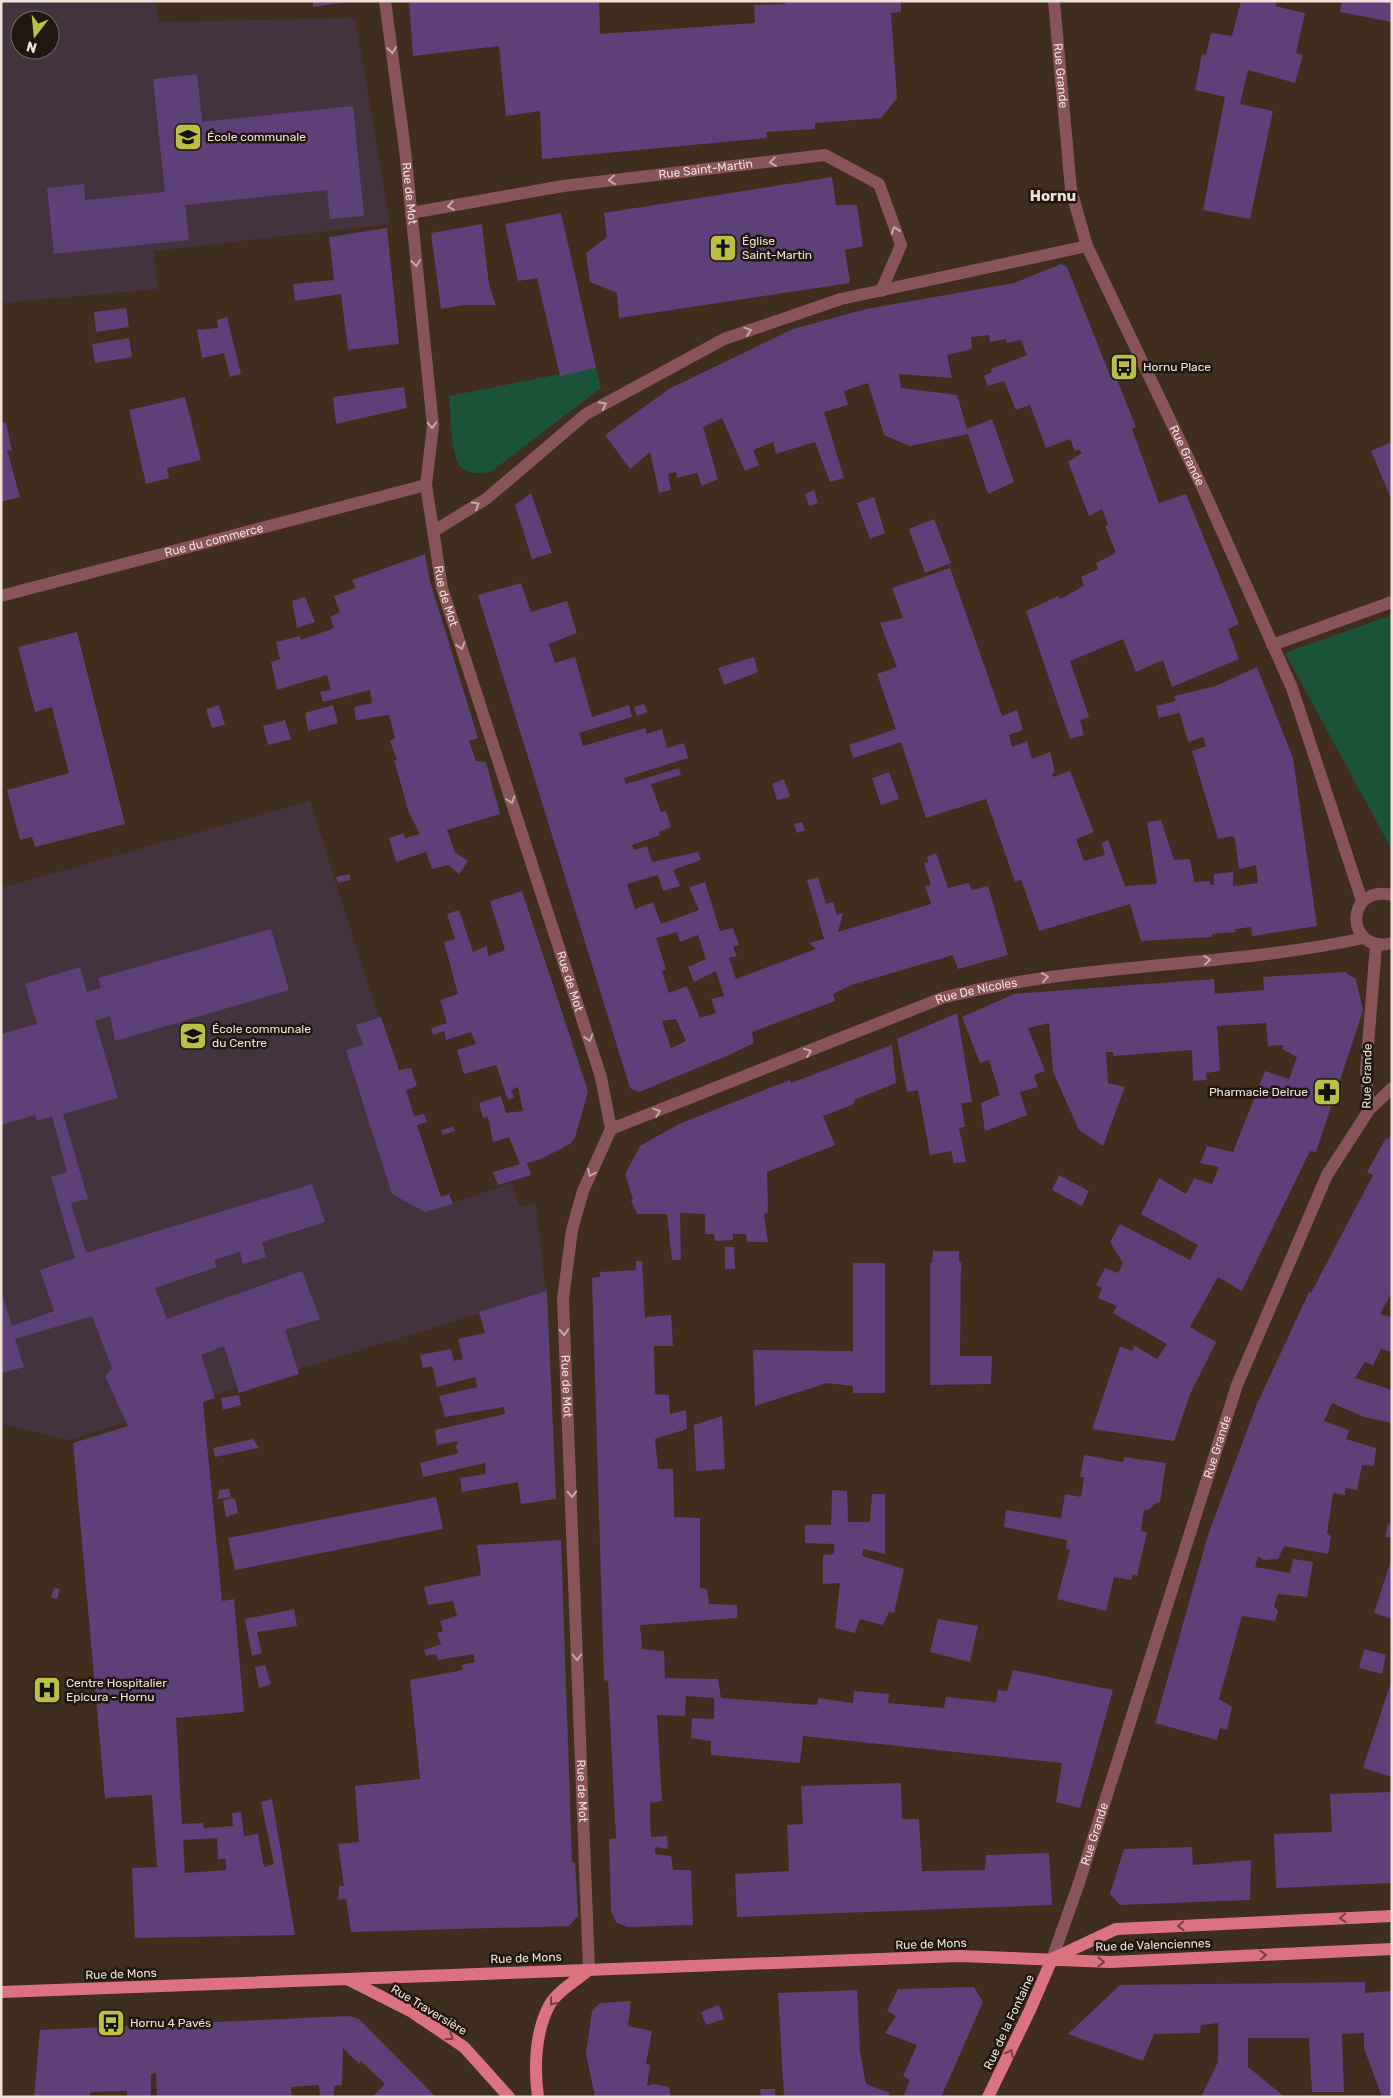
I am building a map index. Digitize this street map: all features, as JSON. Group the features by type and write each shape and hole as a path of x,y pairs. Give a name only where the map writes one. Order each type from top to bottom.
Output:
{"main road":[{"name":"Rue de Valenciennes","path":"1052,1959 1116,1929 1392,1916"},
{"name":"Rue de Valenciennes","path":"1052,1959 1110,1962 1392,1949"},
{"name":"Rue de Mons","path":"1,1992 959,1956 1052,1959"},
{"name":"Rue de la Fontaine","path":"988,2097 1052,1959"},
{"path":"538,2097 536,2082 538,2038 549,2005 589,1970"},
{"name":"Rue Traversière","path":"347,1978 412,2012 464,2047 509,2097"}],"street":[{"name":"Rue de Mot","path":"386,1 411,213 433,426 426,485 442,588 601,1077 612,1129 583,1191 572,1230 563,1300 589,1970"},
{"name":"Rue Grande","path":"1052,1959 1079,1883 1238,1385 1327,1175 1369,1110 1366,1072 1370,941 1358,930 1357,910 1362,901 1292,688 1204,491 1087,246 1071,190 1054,1"},
{"name":"Rue Saint-Martin","path":"411,213 563,186 825,155 879,184 901,245 881,291"},
{"path":"434,531 486,500 586,414 715,344 841,299 1087,246"},
{"name":"Rue du commerce","path":"1,596 426,485"},
{"path":"1272,645 1392,602"},
{"path":"1362,901 1371,895 1381,893 1392,895"},
{"path":"1370,941 1392,943"},
{"name":"Rue De Nicoles","path":"612,1129 942,998 984,987 1056,976 1308,950 1370,941"},
{"path":"1369,1110 1392,1088"}],"shaded area":[{"name":"École communale","path":"1,1 155,1 159,22 355,18 390,224 154,251 158,289 1,303"},
{"name":"École communale du Centre","path":"310,801 439,1207 512,1183 520,1207 536,1203 546,1293 69,1440 1,1424 1,888"}],"green space":[{"path":"596,367 601,388 491,472 471,472 461,467 457,461 453,444 449,396"},
{"path":"1392,615 1392,850 1285,653"}],"building":[{"path":"313,1 347,1 347,2 313,7"},
{"path":"409,1 599,1 600,34 755,23 754,5 785,4 785,1 901,1 901,12 891,13 897,98 881,118 815,123 815,129 766,132 767,138 542,159 540,111 506,116 499,46 413,56"},
{"path":"1241,1 1277,1 1275,6 1305,13 1296,53 1303,55 1295,83 1248,70 1240,104 1273,111 1250,219 1203,210 1225,97 1195,90 1202,54 1206,55 1211,33 1232,36"},
{"path":"1342,1 1392,1 1392,22 1340,12"},
{"path":"197,74 202,122 353,106 364,216 330,219 327,190 185,205 189,240 54,254 47,188 84,184 85,200 165,192 153,79"},
{"name":"Église Saint-Martin","path":"832,177 836,205 857,205 863,246 845,250 850,283 619,318 617,293 590,282 586,253 607,237 604,213"},
{"path":"561,213 596,368 560,376 537,278 518,281 505,224"},
{"path":"482,224 489,285 496,305 464,305 441,309 431,233"},
{"path":"387,228 399,344 348,350 341,294 295,301 293,284 334,280 329,237"},
{"path":"1061,264 1067,267 1111,378 1116,377 1136,427 1132,429 1159,503 1186,494 1239,624 1228,629 1239,659 1172,687 1163,660 1136,672 1123,639 1070,661 1089,717 1080,720 1084,735 1070,739 1026,611 1058,596 1060,599 1084,586 1081,577 1098,569 1096,563 1116,553 1105,526 1108,524 1102,509 1089,516 1068,462 1082,453 1079,450 1075,451 1070,439 1046,448 1030,405 1016,410 1004,381 988,386 984,376 992,372 991,369 1027,355 1021,340 1007,343 1006,339 990,342 989,335 971,337 972,349 947,355 952,378 899,374 901,388 957,395 967,429 992,419 1014,482 988,494 968,434 910,446 884,435 868,383 844,391 848,405 824,412 844,478 830,482 815,442 776,454 773,442 753,450 759,465 745,471 722,418 703,427 718,479 702,486 697,473 677,478 676,472 668,474 671,490 659,493 650,452 630,469 605,435 669,389 793,329 866,309 1014,283"},
{"path":"126,308 129,327 96,332 94,312"},
{"path":"227,317 241,374 230,377 224,353 202,358 197,330 218,328 217,320"},
{"path":"129,338 132,357 95,363 92,344"},
{"path":"404,387 407,408 336,424 333,397"},
{"path":"185,397 201,460 167,468 169,478 146,484 129,410"},
{"path":"6,422 12,451 7,450 20,497 1,502 1,423"},
{"path":"1392,442 1392,501 1371,451"},
{"path":"814,490 818,503 809,506 805,494"},
{"path":"531,493 552,553 532,559 515,505"},
{"path":"874,497 885,533 870,539 857,503"},
{"path":"934,519 951,563 925,573 909,529"},
{"path":"425,554 430,581 478,738 469,741 476,761 486,762 500,814 447,830 455,852 468,861 459,874 448,865 432,869 426,852 396,862 389,838 404,833 405,838 420,834 409,813 394,760 397,760 390,741 395,738 389,715 356,720 354,707 372,703 370,690 323,702 320,692 331,690 327,675 277,690 271,662 280,659 276,642 300,636 301,640 334,628 330,617 340,612 334,596 356,588 352,580"},
{"path":"950,568 1002,716 1017,710 1023,730 1009,735 1012,747 1027,741 1032,759 1050,752 1055,772 1052,774 1053,777 1070,771 1094,832 1076,839 1084,861 1105,855 1102,843 1108,840 1125,886 1157,884 1147,822 1161,820 1174,860 1190,859 1194,882 1210,881 1209,884 1214,885 1214,874 1233,872 1233,886 1258,883 1256,865 1239,869 1233,836 1218,839 1192,751 1206,746 1203,737 1188,742 1177,704 1179,713 1159,718 1156,706 1176,701 1174,696 1216,686 1257,667 1293,758 1317,926 1252,936 1251,927 1235,929 1236,932 1212,934 1212,937 1141,941 1130,904 1039,931 1021,879 1015,882 986,799 926,818 901,742 853,758 849,745 896,729 877,674 897,667 880,623 903,618 892,588"},
{"path":"521,583 531,612 567,601 577,633 549,644 555,663 575,657 592,717 629,705 632,717 579,733 583,746 645,728 647,734 662,729 667,748 684,743 688,758 624,778 626,784 679,768 681,775 651,784 661,812 666,811 671,827 659,832 660,835 632,845 634,850 647,846 652,862 698,852 701,860 673,870 680,886 663,891 658,875 627,884 635,909 653,902 661,924 699,910 689,887 705,882 720,931 733,928 739,945 733,947 737,956 729,958 736,979 816,949 809,943 824,939 807,880 818,877 826,904 833,902 837,915 843,913 838,932 931,904 925,886 931,885 924,863 928,862 927,857 936,853 948,888 969,883 972,890 988,886 1008,955 958,969 953,955 851,985 833,994 835,1001 752,1032 754,1043 729,1055 639,1092 630,1088 478,595","holes":["677,932 680,942 698,935 706,959 688,967 694,982 716,971 724,996 711,999 716,1013 700,1018 687,986 669,993 662,971 666,969 656,938","676,1019 686,1041 671,1048 662,1021"]},
{"path":"305,597 315,622 297,628 292,601"},
{"path":"77,632 125,824 35,847 32,837 20,840 7,790 69,773 52,707 35,712 18,647"},
{"path":"754,657 758,672 724,685 718,668"},
{"path":"644,704 648,712 637,716 634,707"},
{"path":"219,705 225,725 212,728 206,709"},
{"path":"333,705 338,723 308,731 305,713"},
{"path":"285,720 291,739 268,745 263,726"},
{"path":"889,772 899,799 881,805 872,778"},
{"path":"784,779 790,797 777,800 772,784"},
{"path":"802,822 805,830 797,833 794,824"},
{"path":"350,874 350,880 338,883 336,877"},
{"path":"522,891 588,1091 575,1138 570,1144 541,1159 527,1163 531,1175 498,1185 493,1172 520,1164 509,1137 493,1142 488,1117 483,1118 479,1103 501,1096 506,1113 523,1111 518,1087 511,1090 514,1098 508,1100 496,1065 464,1074 457,1050 476,1044 471,1032 446,1040 444,1031 433,1035 431,1028 447,1023 440,1000 458,994 444,942 455,939 447,914 459,910 473,952 487,946 488,956 505,950 490,901"},
{"path":"271,929 289,990 115,1041 110,1016 95,1021 118,1098 63,1114 88,1199 71,1203 86,1253 312,1184 325,1222 262,1242 266,1257 243,1264 240,1252 214,1260 217,1267 155,1288 167,1319 302,1271 320,1319 285,1330 299,1374 239,1393 224,1346 201,1355 215,1398 203,1402 222,1601 234,1599 244,1712 176,1718 182,1824 203,1823 204,1828 233,1826 232,1813 241,1812 244,1836 258,1834 264,1867 274,1864 261,1802 272,1799 295,1935 135,1938 132,1868 157,1867 152,1795 105,1798 73,1443 128,1426 105,1376 112,1368 92,1316 15,1339 24,1367 1,1373 1,1291 12,1326 54,1311 40,1270 75,1258 51,1177 67,1172 52,1116 37,1121 35,1115 1,1125 1,1034 37,1024 25,984 80,967 87,992 101,988 98,978","holes":["217,1838 218,1859 226,1859 226,1870 185,1873 183,1840"]},
{"path":"1345,972 1356,979 1363,1011 1316,1152 1310,1151 1242,1291 1218,1277 1190,1327 1216,1342 1191,1392 1174,1441 1092,1429 1120,1346 1132,1351 1135,1346 1157,1359 1167,1344 1113,1313 1117,1306 1098,1298 1102,1288 1096,1285 1105,1268 1118,1273 1123,1263 1110,1242 1120,1224 1190,1260 1198,1245 1141,1214 1159,1178 1186,1194 1194,1178 1212,1184 1219,1167 1200,1163 1207,1146 1233,1152 1265,1071 1289,1079 1297,1057 1282,1049 1284,1045 1268,1046 1266,1023 1217,1026 1220,1071 1206,1073 1207,1080 1193,1081 1192,1050 1113,1056 1113,1052 1106,1052 1108,1083 1125,1087 1103,1146 1079,1130 1053,1072 1049,1023 1028,1028 1045,1071 1034,1075 1038,1087 1020,1092 1027,1115 985,1131 981,1103 1000,1095 989,1060 980,1063 962,1017 1014,994 1214,979 1215,994 1264,990 1263,977"},
{"path":"957,1013 972,1102 961,1103 965,1127 959,1128 966,1162 954,1163 951,1151 930,1155 918,1090 907,1092 897,1039"},
{"path":"381,1017 399,1070 411,1068 417,1086 406,1090 414,1116 424,1114 427,1122 417,1125 441,1197 449,1194 453,1204 425,1212 392,1194 346,1050 363,1045 356,1025"},
{"path":"892,1045 896,1083 854,1100 854,1104 823,1116 835,1145 767,1172 768,1213 764,1214 768,1242 747,1242 746,1234 733,1234 733,1240 715,1241 714,1234 705,1234 705,1214 680,1213 681,1260 672,1260 667,1214 637,1214 631,1200 633,1199 625,1174 640,1146 679,1124 790,1080 791,1083"},
{"path":"453,1127 455,1131 442,1135 441,1130"},
{"path":"1392,1132 1392,1292 1380,1314 1392,1317 1392,1352 1381,1349 1373,1365 1365,1362 1355,1378 1392,1390 1392,1423 1364,1417 1332,1403 1324,1421 1349,1430 1346,1439 1376,1448 1374,1466 1362,1465 1357,1490 1345,1488 1345,1495 1333,1493 1327,1534 1331,1536 1328,1554 1284,1546 1278,1559 1264,1560 1258,1556 1255,1567 1290,1573 1293,1559 1313,1562 1307,1597 1278,1594 1274,1606 1278,1611 1275,1621 1242,1616 1219,1699 1232,1707 1227,1730 1220,1728 1217,1740 1155,1723 1208,1535 1257,1404 1309,1292 1311,1293 1373,1175 1367,1172 1386,1138 1388,1140"},
{"path":"1059,1175 1089,1191 1082,1206 1052,1190"},
{"path":"725,1247 734,1247 735,1269 725,1269"},
{"path":"933,1251 959,1251 959,1262 961,1262 960,1356 992,1356 991,1384 930,1385 930,1263 932,1263"},
{"path":"636,1261 642,1261 645,1317 671,1315 673,1346 654,1346 655,1394 669,1395 670,1414 686,1410 687,1429 655,1439 658,1469 673,1469 674,1517 700,1518 700,1588 707,1589 709,1604 737,1605 737,1618 640,1625 642,1649 664,1651 665,1678 718,1679 721,1698 817,1705 818,1698 853,1703 854,1691 889,1694 888,1703 944,1708 946,1697 996,1702 998,1690 1007,1691 1013,1670 1113,1690 1080,1808 1056,1802 1062,1763 803,1736 800,1763 711,1755 711,1741 691,1738 692,1718 714,1719 714,1698 686,1696 685,1716 657,1715 662,1801 650,1803 650,1820 651,1837 667,1836 668,1849 655,1847 655,1854 671,1856 673,1870 691,1870 693,1925 627,1927 616,1922 611,1911 609,1839 616,1838 608,1681 604,1680 592,1278 600,1277 600,1272 636,1270"},
{"path":"853,1263 885,1263 885,1393 853,1393 853,1386 827,1383 755,1406 753,1350 853,1351"},
{"path":"547,1291 556,1499 521,1504 518,1482 462,1492 460,1478 486,1474 485,1463 423,1477 420,1463 459,1453 456,1447 458,1441 437,1445 435,1430 505,1414 504,1407 445,1417 439,1396 477,1387 475,1377 437,1387 432,1366 423,1368 420,1355 451,1349 454,1361 463,1359 458,1339 485,1333 479,1312"},
{"path":"239,1395 241,1405 223,1410 221,1398"},
{"path":"722,1416 725,1469 696,1471 694,1425"},
{"path":"253,1439 259,1448 215,1457 213,1448"},
{"path":"1084,1455 1123,1462 1124,1457 1166,1463 1160,1502 1154,1504 1150,1509 1144,1510 1141,1531 1147,1532 1137,1576 1133,1574 1131,1580 1114,1577 1106,1611 1057,1599 1070,1550 1066,1549 1067,1540 1004,1527 1006,1510 1061,1518 1065,1494 1081,1497 1084,1477 1080,1477"},
{"path":"229,1489 231,1497 218,1499 219,1490"},
{"path":"832,1490 847,1491 848,1522 870,1522 872,1494 885,1494 885,1554 863,1549 862,1556 904,1569 894,1613 889,1612 883,1625 860,1619 855,1633 835,1628 840,1583 823,1584 823,1555 834,1554 834,1544 805,1543 805,1525 831,1525"},
{"path":"436,1497 443,1529 235,1570 228,1538"},
{"path":"235,1498 238,1513 226,1517 223,1500"},
{"path":"1388,1524 1392,1525 1392,1538 1385,1537"},
{"path":"561,1540 572,1863 575,1862 578,1916 569,1926 351,1932 346,1899 338,1900 339,1886 344,1886 338,1844 359,1842 355,1786 420,1779 410,1680 463,1670 462,1665 475,1662 473,1654 438,1660 436,1654 426,1656 424,1650 441,1644 437,1633 443,1631 440,1621 457,1616 453,1601 428,1605 424,1587 481,1575 477,1545"},
{"path":"1392,1560 1392,1619 1374,1613"},
{"path":"54,1588 60,1589 57,1599 51,1597"},
{"path":"294,1609 297,1626 257,1632 262,1653 252,1656 245,1619"},
{"path":"938,1619 978,1626 970,1662 930,1652"},
{"path":"1364,1649 1386,1655 1382,1674 1359,1668"},
{"path":"265,1665 271,1684 259,1688 255,1667"},
{"path":"1392,1679 1392,1777 1363,1768"},
{"path":"901,1783 902,1819 919,1819 922,1871 985,1870 986,1855 1049,1853 1052,1905 737,1917 735,1874 789,1871 787,1825 803,1824 801,1786"},
{"path":"1392,1792 1392,1883 1276,1888 1274,1834 1332,1832 1330,1794"},
{"path":"1192,1847 1193,1865 1251,1860 1250,1900 1120,1905 1110,1894 1124,1849"},
{"path":"1365,1982 1365,1993 1390,1991 1392,1988 1392,2097 1382,2097 1364,2048 1364,2033 1342,2034 1344,2092 1312,2092 1309,2038 1248,2038 1248,2067 1285,2097 1201,2097 1218,2062 1218,2023 1201,2025 1200,2033 1154,2034 1143,2061 1068,2034 1120,1985"},
{"path":"974,1987 983,2002 941,2097 903,2097 910,2080 903,2076 917,2045 885,2033 896,2016 887,2011 898,1989"},
{"path":"857,1990 860,2052 866,2084 890,2093 888,2097 784,2097 778,1993"},
{"path":"631,2001 628,2026 652,2031 646,2064 650,2065 647,2086 653,2084 669,2087 671,2097 595,2097 586,2054 592,2011 600,2003"},
{"path":"719,2005 724,2019 706,2025 701,2012"},
{"path":"349,2016 359,2019 436,2097 372,2097 385,2084 361,2061 359,2064 343,2048 342,2085 334,2086 334,2097 320,2097 319,2085 291,2087 292,2097 157,2097 156,2073 151,2074 151,2097 127,2097 127,2091 90,2092 90,2097 34,2097 40,2030"},
{"path":"760,2089 775,2089 775,2097 761,2097"}],"place":[{"name":"École communale","path":"188,137"},
{"name":"Église Saint-Martin","path":"723,248"},
{"name":"Hornu Place","path":"1124,367"},
{"name":"École communale du Centre","path":"193,1036"},
{"name":"Pharmacie Delrue","path":"1327,1092"},
{"name":"Centre Hospitalier Epicura - Hornu","path":"47,1690"},
{"name":"Hornu 4 Pavés","path":"111,2023"}],"district":[{"name":"Hornu","path":"1053,196"}]}
